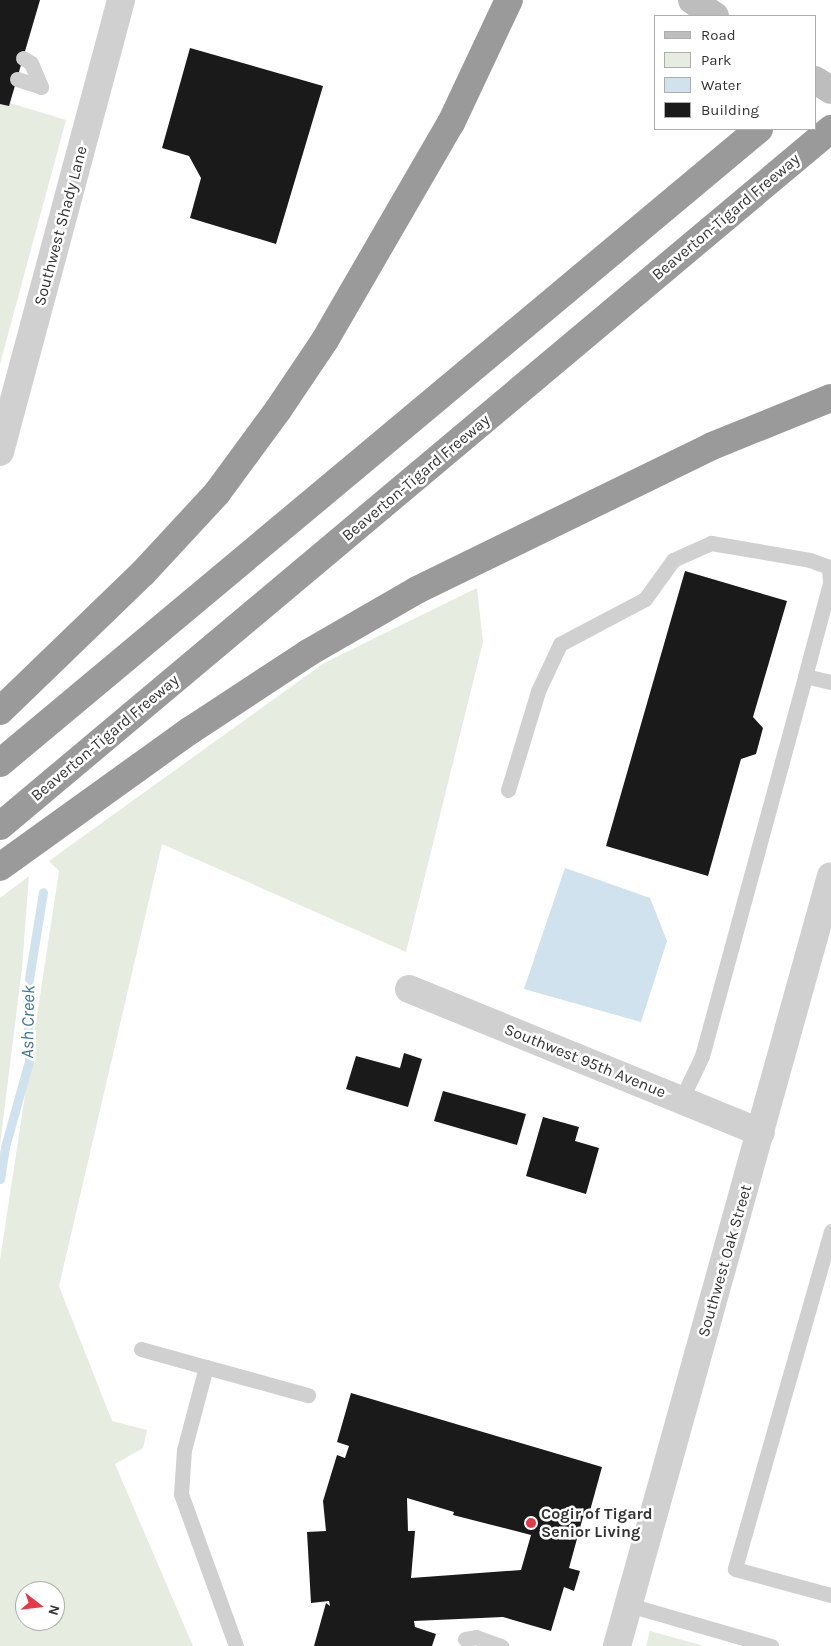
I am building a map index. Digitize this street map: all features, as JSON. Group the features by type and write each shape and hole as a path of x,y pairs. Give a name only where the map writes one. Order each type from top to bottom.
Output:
{"highway":[{"path":"0,710 143,573 217,493 278,410 330,331 451,123 509,0"},
{"path":"816,80 831,68"},
{"name":"Beaverton-Tigard Freeway","path":"0,826 831,129"},
{"path":"0,763 757,130"},
{"path":"0,867 191,730 308,653 417,590 712,446 831,398"}],"main road":[{"path":"692,0 714,15"},
{"path":"816,82 831,90"}],"street":[{"name":"Southwest Shady Lane","path":"0,452 121,0"},
{"name":"Southwest Oak Street","path":"617,1646 831,876"},
{"name":"Southwest 95th Avenue","path":"408,989 761,1133"}],"lane":[{"path":"17,79 41,87 31,63 23,58"},
{"path":"508,790 538,691 560,644 645,599 673,560 710,543 810,560 830,568 830,583 702,1056 681,1100"},
{"path":"805,676 831,682"},
{"path":"831,1231 735,1569 831,1596"},
{"path":"141,1349 308,1395"},
{"path":"206,1367 184,1450 181,1494 236,1646"},
{"path":"629,1605 771,1646"},
{"path":"465,1638 476,1637 501,1646"}],"green space":[{"path":"0,100 66,120 0,364"},
{"path":"477,588 483,642 406,952 162,844 59,1286 112,1421 147,1430 143,1448 115,1464 193,1646 0,1646 0,1260 59,871 49,861 324,663"},
{"path":"29,876 22,968 0,1145 0,898"},
{"path":"650,1631 704,1646 646,1646"}],"water":[{"path":"565,868 650,898 667,941 641,1022 524,989"}],"building":[{"path":"0,0 40,0 9,106 0,104"},
{"path":"190,48 323,86 276,244 190,218 201,178 189,156 162,148"},
{"path":"685,571 787,601 753,717 763,728 756,754 741,759 708,876 606,846"},
{"path":"404,1053 422,1059 408,1107 346,1089 356,1056 400,1068"},
{"path":"443,1091 526,1114 517,1145 434,1121"},
{"path":"543,1117 579,1127 575,1141 599,1148 586,1194 526,1176"},
{"name":"Cogir of Tigard Senior Living","path":"351,1393 602,1467 588,1518 583,1517 569,1568 580,1571 574,1591 564,1587 551,1631 503,1617 414,1621 415,1627 436,1634 432,1646 314,1646 326,1603 330,1606 329,1601 311,1603 307,1532 326,1531 323,1501 337,1455 345,1458 349,1446 337,1442","holes":["407,1498 454,1512 453,1515 531,1535 521,1570 411,1578 415,1531 408,1531"]}],"waterway":[{"name":"Ash Creek","path":"0,1179 5,1147 29,1061 27,991 43,892"}],"place":[{"name":"Cogir of Tigard Senior Living","path":"531,1523"}]}
